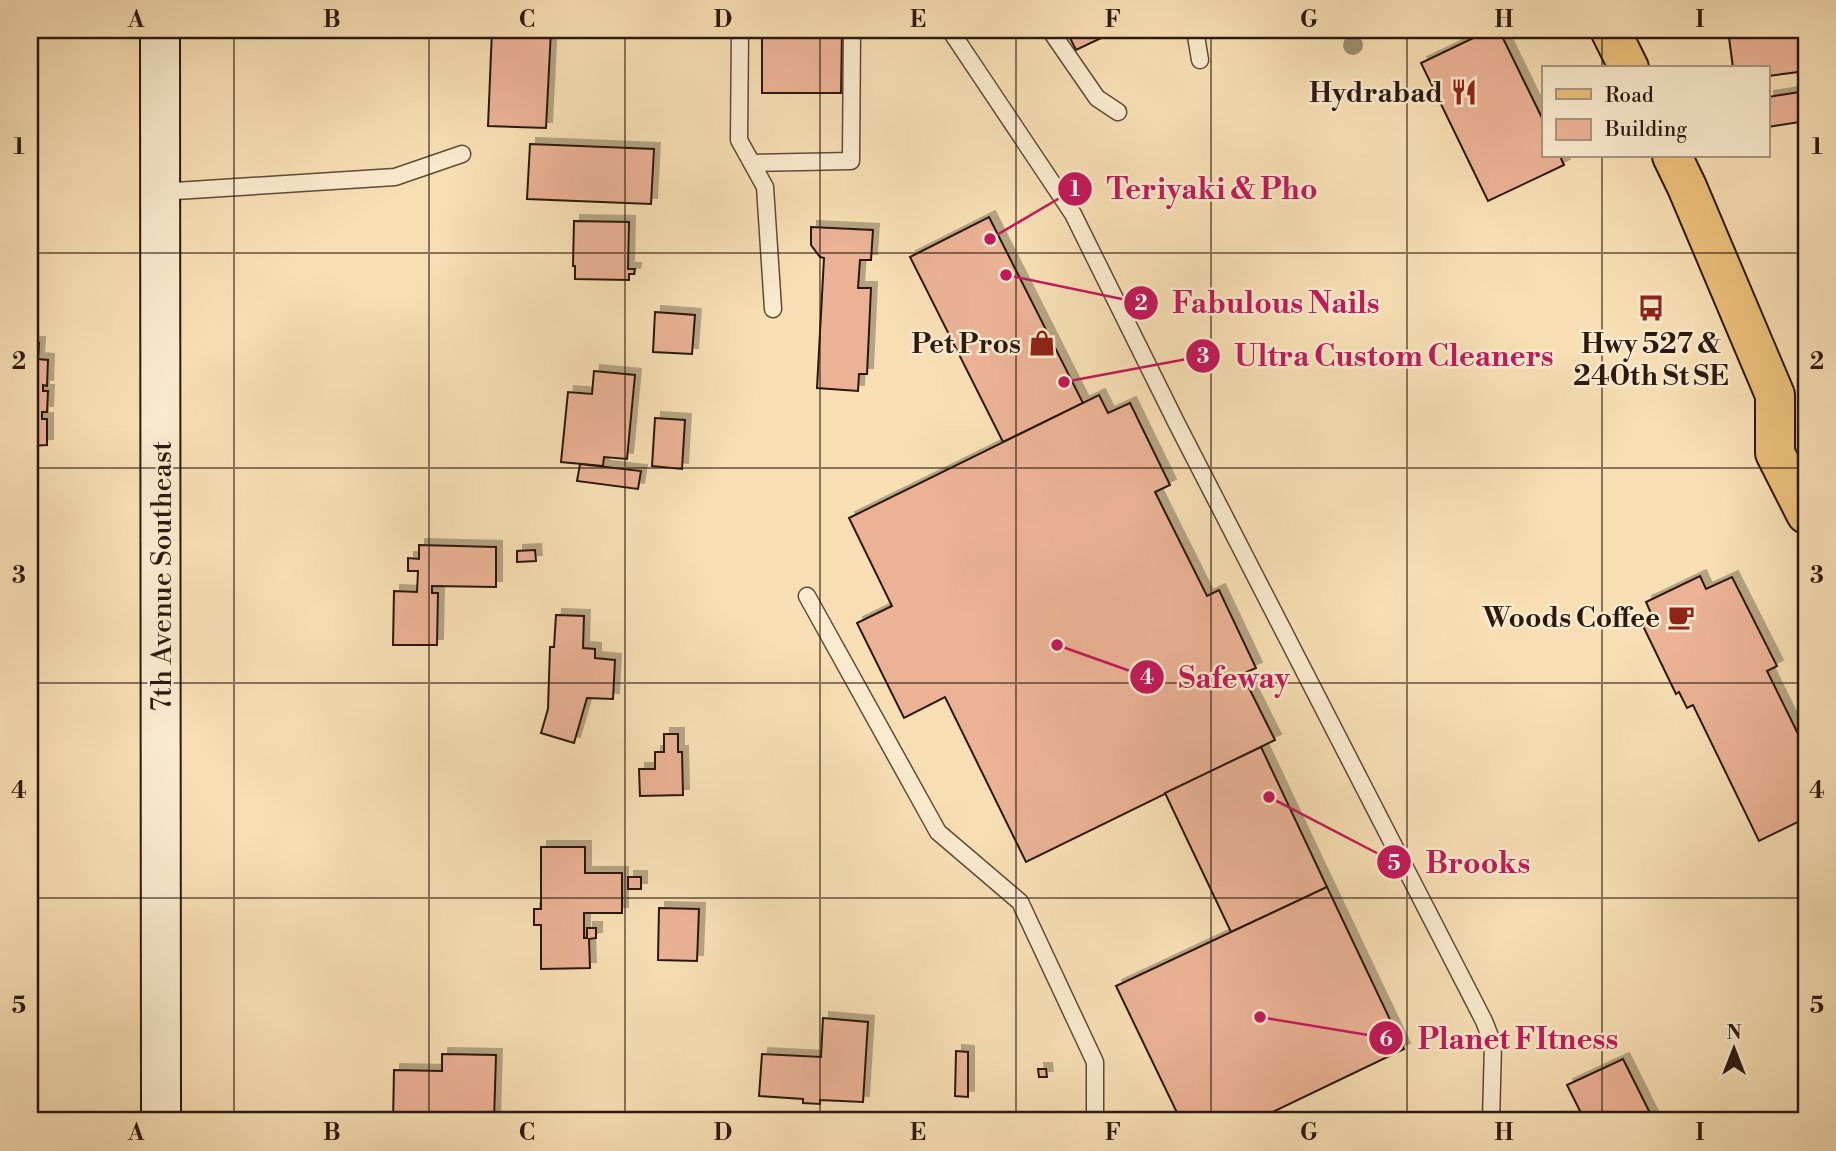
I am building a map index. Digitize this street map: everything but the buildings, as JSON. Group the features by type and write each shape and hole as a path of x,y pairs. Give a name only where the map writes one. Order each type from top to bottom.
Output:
{"main road":[{"path":"1610,30 1628,66"},
{"path":"1673,158 1775,395 1775,453 1806,514"},
{"path":"1775,395 1806,423"}],"street":[{"name":"7th Avenue Southeast","path":"160,30 161,1121"}],"lane":[{"path":"740,30 739,140 765,187 773,309"},
{"path":"752,163 851,161 852,30"},
{"path":"950,30 1073,214 1177,424 1484,1021 1493,1044 1491,1121"},
{"path":"1050,30 1097,98 1118,112"},
{"path":"1195,30 1200,60"},
{"path":"160,192 395,177 462,154"},
{"path":"807,596 938,832 1020,902 1095,1062 1095,1121"}],"place":[{"name":"Hydrabad","path":"1464,92"},
{"name":"Teriyaki & Pho","path":"990,239"},
{"name":"Fabulous Nails","path":"1006,275"},
{"name":"Hwy 527 & 240th St SE","path":"1651,308"},
{"name":"Pet Pros","path":"1042,343"},
{"name":"Ultra Custom Cleaners","path":"1064,382"},
{"name":"Woods Coffee","path":"1681,617"},
{"name":"Safeway","path":"1057,645"},
{"name":"Brooks","path":"1269,797"},
{"name":"Planet FItness","path":"1260,1017"}]}
